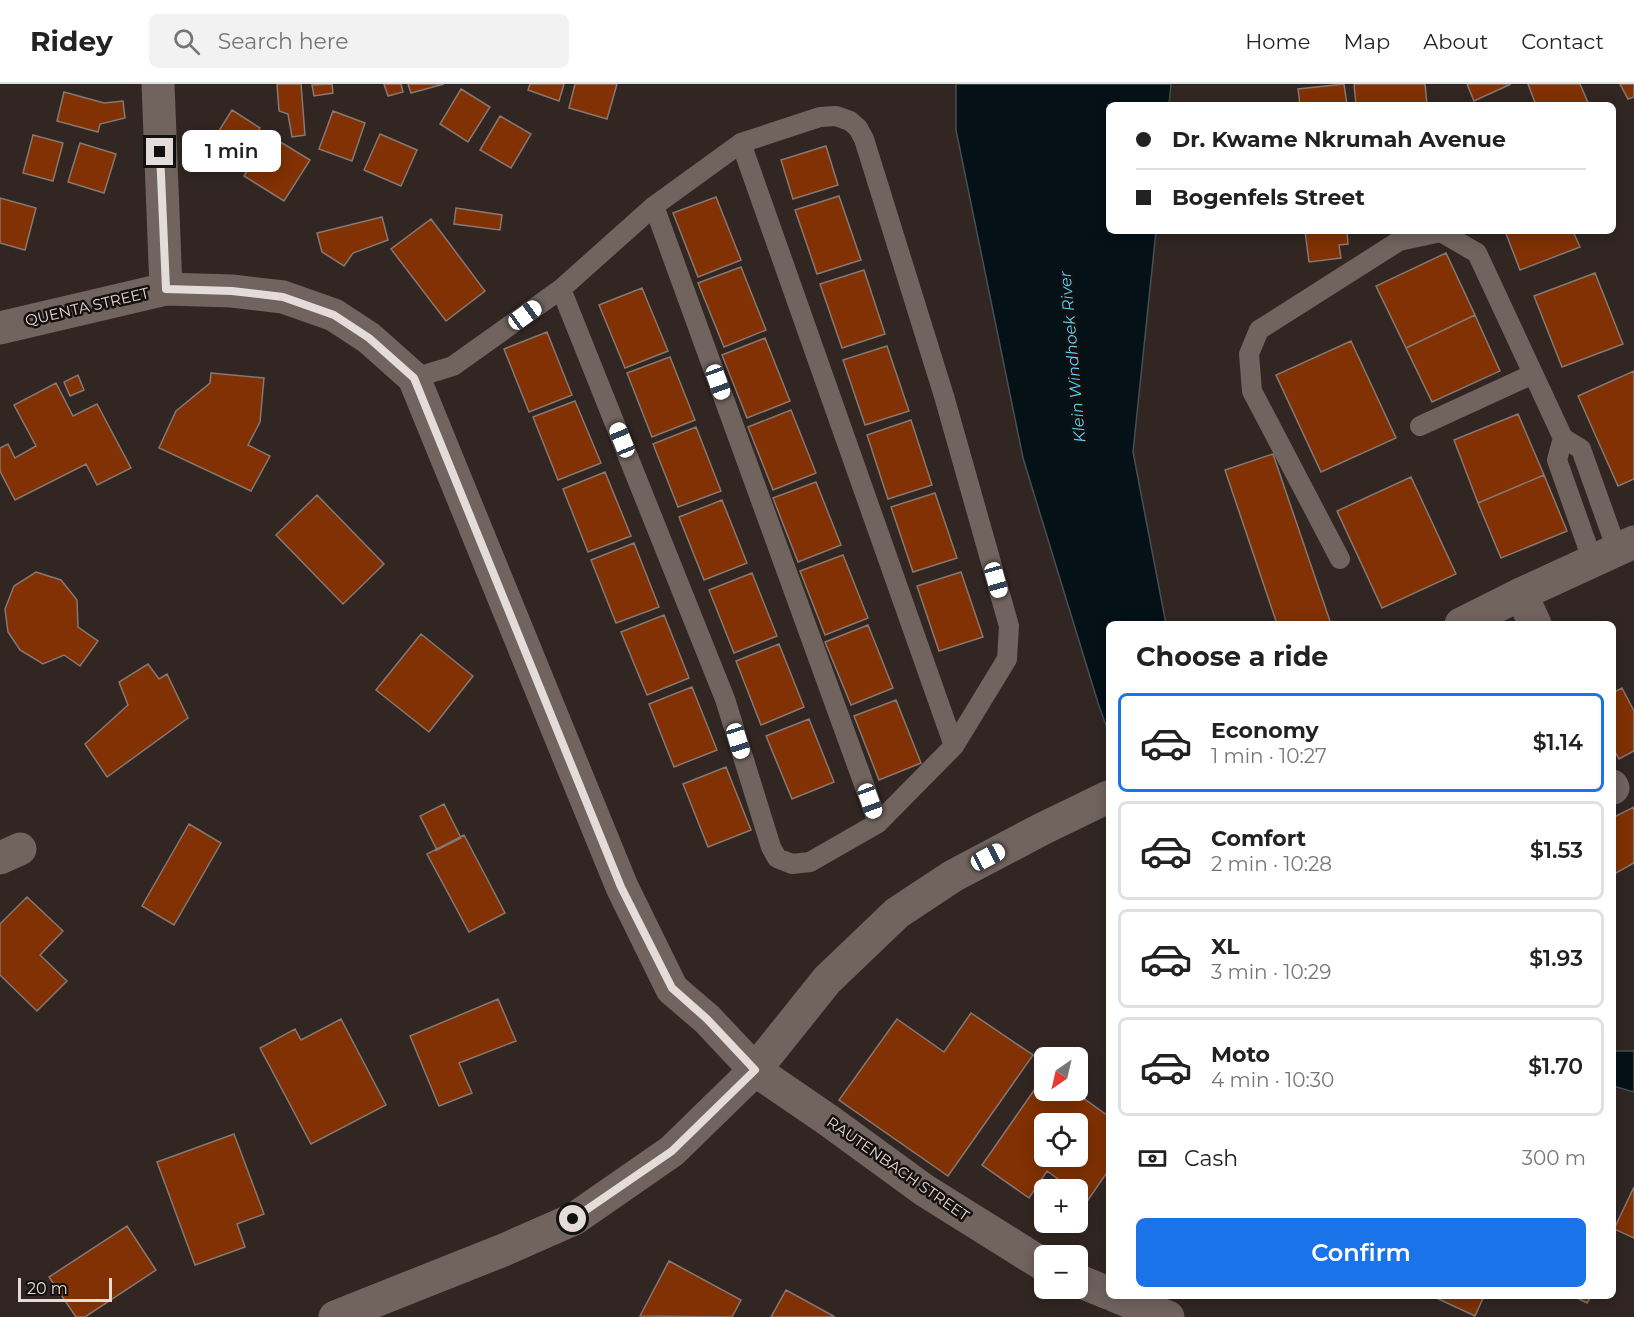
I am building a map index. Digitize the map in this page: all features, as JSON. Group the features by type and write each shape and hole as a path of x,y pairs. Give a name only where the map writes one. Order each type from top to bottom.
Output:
{"street":[{"path":"158,84 166,289"},
{"name":"QUENTA STREET","path":"0,328 166,289 232,291 283,297 334,315 369,338 414,378 621,887 672,988 707,1019 755,1070"},
{"path":"1467,621 1614,552"},
{"path":"1521,594 1534,621"},
{"path":"335,1317 506,1249 573,1219 672,1151 755,1070 827,980 897,913 953,876 1106,798"},
{"name":"RAUTENBACH STREET","path":"755,1070 924,1190 1034,1259"},
{"path":"1088,1285 1106,1292"},
{"path":"1123,1299 1168,1317"}],"lane":[{"path":"414,378 453,366 561,289 654,206 741,143 820,117 836,116 850,121 858,128 864,139 944,396 1009,626 1007,659 954,746 878,823 810,862 792,864 777,858 771,847 725,699 561,289"},
{"path":"741,143 954,746"},
{"path":"654,206 878,823"},
{"path":"1340,559 1252,391 1249,354 1259,330 1400,242 1433,234"},
{"path":"1444,234 1477,253 1563,438 1581,449 1614,552"},
{"path":"1420,426 1533,374"},
{"path":"1563,438 1557,460 1614,552"}],"water":[{"name":"Klein Windhoek River","path":"956,84 1171,84 1169,102 1106,102 1106,234 1156,234 1133,452 1165,621 1106,621 1106,725 1023,458 956,130"},
{"path":"1616,1051 1634,1051 1634,1092 1616,1087"}],"building":[{"path":"277,84 301,84 305,135 292,137 288,114 279,111"},
{"path":"332,84 333,93 314,96 312,85"},
{"path":"384,84 401,84 403,92 388,96"},
{"path":"408,84 444,84 411,93"},
{"path":"530,84 564,84 559,101 528,90"},
{"path":"575,84 617,84 607,119 569,108"},
{"path":"1344,84 1347,102 1300,102 1298,89"},
{"path":"1354,84 1425,84 1427,102 1356,102"},
{"path":"1467,84 1511,84 1474,101"},
{"path":"1528,84 1580,84 1588,102 1535,102"},
{"path":"1620,84 1634,84 1634,97 1628,99"},
{"path":"461,89 490,107 468,142 440,124"},
{"path":"64,92 104,103 123,101 125,118 100,124 98,132 57,121"},
{"path":"232,110 260,128 235,165 208,148"},
{"path":"333,111 365,123 352,161 319,149"},
{"path":"500,116 531,134 511,168 480,150"},
{"path":"380,134 417,150 401,186 364,170"},
{"path":"33,135 63,143 53,181 23,173"},
{"path":"269,135 310,160 284,201 244,176"},
{"path":"80,143 116,154 104,193 68,182"},
{"path":"826,146 838,185 793,199 781,160"},
{"path":"839,196 861,260 817,274 795,210"},
{"path":"716,197 741,260 698,277 673,213"},
{"path":"0,198 36,208 25,250 0,243"},
{"path":"456,208 502,215 500,230 454,224"},
{"path":"382,217 388,240 353,253 344,266 322,252 317,233"},
{"path":"431,219 485,291 446,321 391,249"},
{"path":"1305,234 1347,234 1348,244 1339,245 1341,258 1309,262"},
{"path":"1506,234 1574,234 1580,247 1520,270"},
{"path":"1446,253 1475,315 1406,348 1376,286"},
{"path":"741,267 766,330 724,347 698,283"},
{"path":"864,270 885,334 842,348 820,284"},
{"path":"1595,273 1623,344 1562,367 1534,296"},
{"path":"642,288 668,351 625,368 599,305"},
{"path":"1475,315 1500,371 1432,402 1406,348"},
{"path":"547,332 572,395 529,412 504,349"},
{"path":"765,338 790,401 747,418 722,355"},
{"path":"1351,341 1396,438 1321,472 1276,375"},
{"path":"887,346 909,411 865,425 843,360"},
{"path":"670,357 695,420 652,437 627,373"},
{"path":"1634,371 1634,479 1618,486 1578,396"},
{"path":"211,373 264,378 260,422 248,445 270,456 251,491 159,448 176,411 210,383"},
{"path":"78,375 84,390 70,396 64,382"},
{"path":"56,383 73,416 97,404 131,468 97,485 86,464 15,500 0,471 0,448 8,444 15,458 36,446 14,405"},
{"path":"575,401 601,463 558,480 533,417"},
{"path":"791,410 816,473 773,490 748,427"},
{"path":"1518,414 1544,475 1478,503 1454,440"},
{"path":"911,420 932,485 888,499 867,435"},
{"path":"696,427 721,491 678,507 653,444"},
{"path":"1273,454 1330,621 1276,621 1225,470"},
{"path":"605,472 631,536 588,552 563,489"},
{"path":"1544,475 1567,531 1501,558 1478,503"},
{"path":"1411,477 1456,574 1382,608 1337,511"},
{"path":"816,482 841,545 798,562 773,498"},
{"path":"935,493 957,558 913,572 891,507"},
{"path":"317,495 384,564 343,604 276,535"},
{"path":"722,500 747,563 704,580 679,517"},
{"path":"634,543 659,607 616,623 591,560"},
{"path":"843,555 868,618 825,635 800,571"},
{"path":"36,572 61,580 77,600 78,627 98,641 80,666 64,655 43,664 20,650 8,632 5,609 14,586"},
{"path":"961,572 983,637 939,651 917,586"},
{"path":"752,573 777,636 734,653 709,590"},
{"path":"664,615 689,678 647,695 621,632"},
{"path":"868,625 893,688 851,705 825,642"},
{"path":"421,634 473,676 429,732 376,690"},
{"path":"779,644 804,707 761,725 736,661"},
{"path":"148,664 159,679 167,674 188,718 107,777 85,744 128,705 119,682"},
{"path":"692,687 717,750 674,767 649,704"},
{"path":"1622,688 1634,711 1634,751 1619,759 1616,753 1616,691"},
{"path":"896,700 921,763 879,780 854,716"},
{"path":"809,719 834,782 792,799 766,736"},
{"path":"726,767 751,830 708,847 683,784"},
{"path":"444,804 461,838 437,850 420,816"},
{"path":"1634,807 1634,863 1616,873 1616,816"},
{"path":"189,824 221,843 174,925 142,906"},
{"path":"464,835 505,913 469,932 427,854"},
{"path":"27,897 63,931 40,955 67,981 37,1011 0,975 0,924"},
{"path":"498,999 516,1041 459,1063 472,1093 439,1106 410,1036"},
{"path":"971,1013 1033,1055 948,1176 839,1100 897,1019 944,1052"},
{"path":"341,1019 386,1105 311,1144 260,1048 295,1029 301,1040"},
{"path":"1034,1090 1034,1101 1087,1101 1106,1115 1106,1174 1088,1200 1088,1179 1058,1179 1047,1171 1042,1179 1034,1179 1034,1190 1029,1198 982,1165"},
{"path":"234,1134 264,1214 237,1224 245,1247 195,1265 157,1162"},
{"path":"1634,1187 1634,1238 1616,1230 1616,1225"},
{"path":"127,1226 156,1270 85,1317 76,1317 49,1277"},
{"path":"669,1261 741,1300 732,1317 640,1316"},
{"path":"786,1290 835,1317 771,1317"},
{"path":"1438,1299 1483,1299 1475,1316"}],"route":[{"path":"160,152 166,289 232,291 283,297 334,315 369,338 414,378 621,887 672,988 707,1019 755,1070 672,1151 573,1219"}]}
